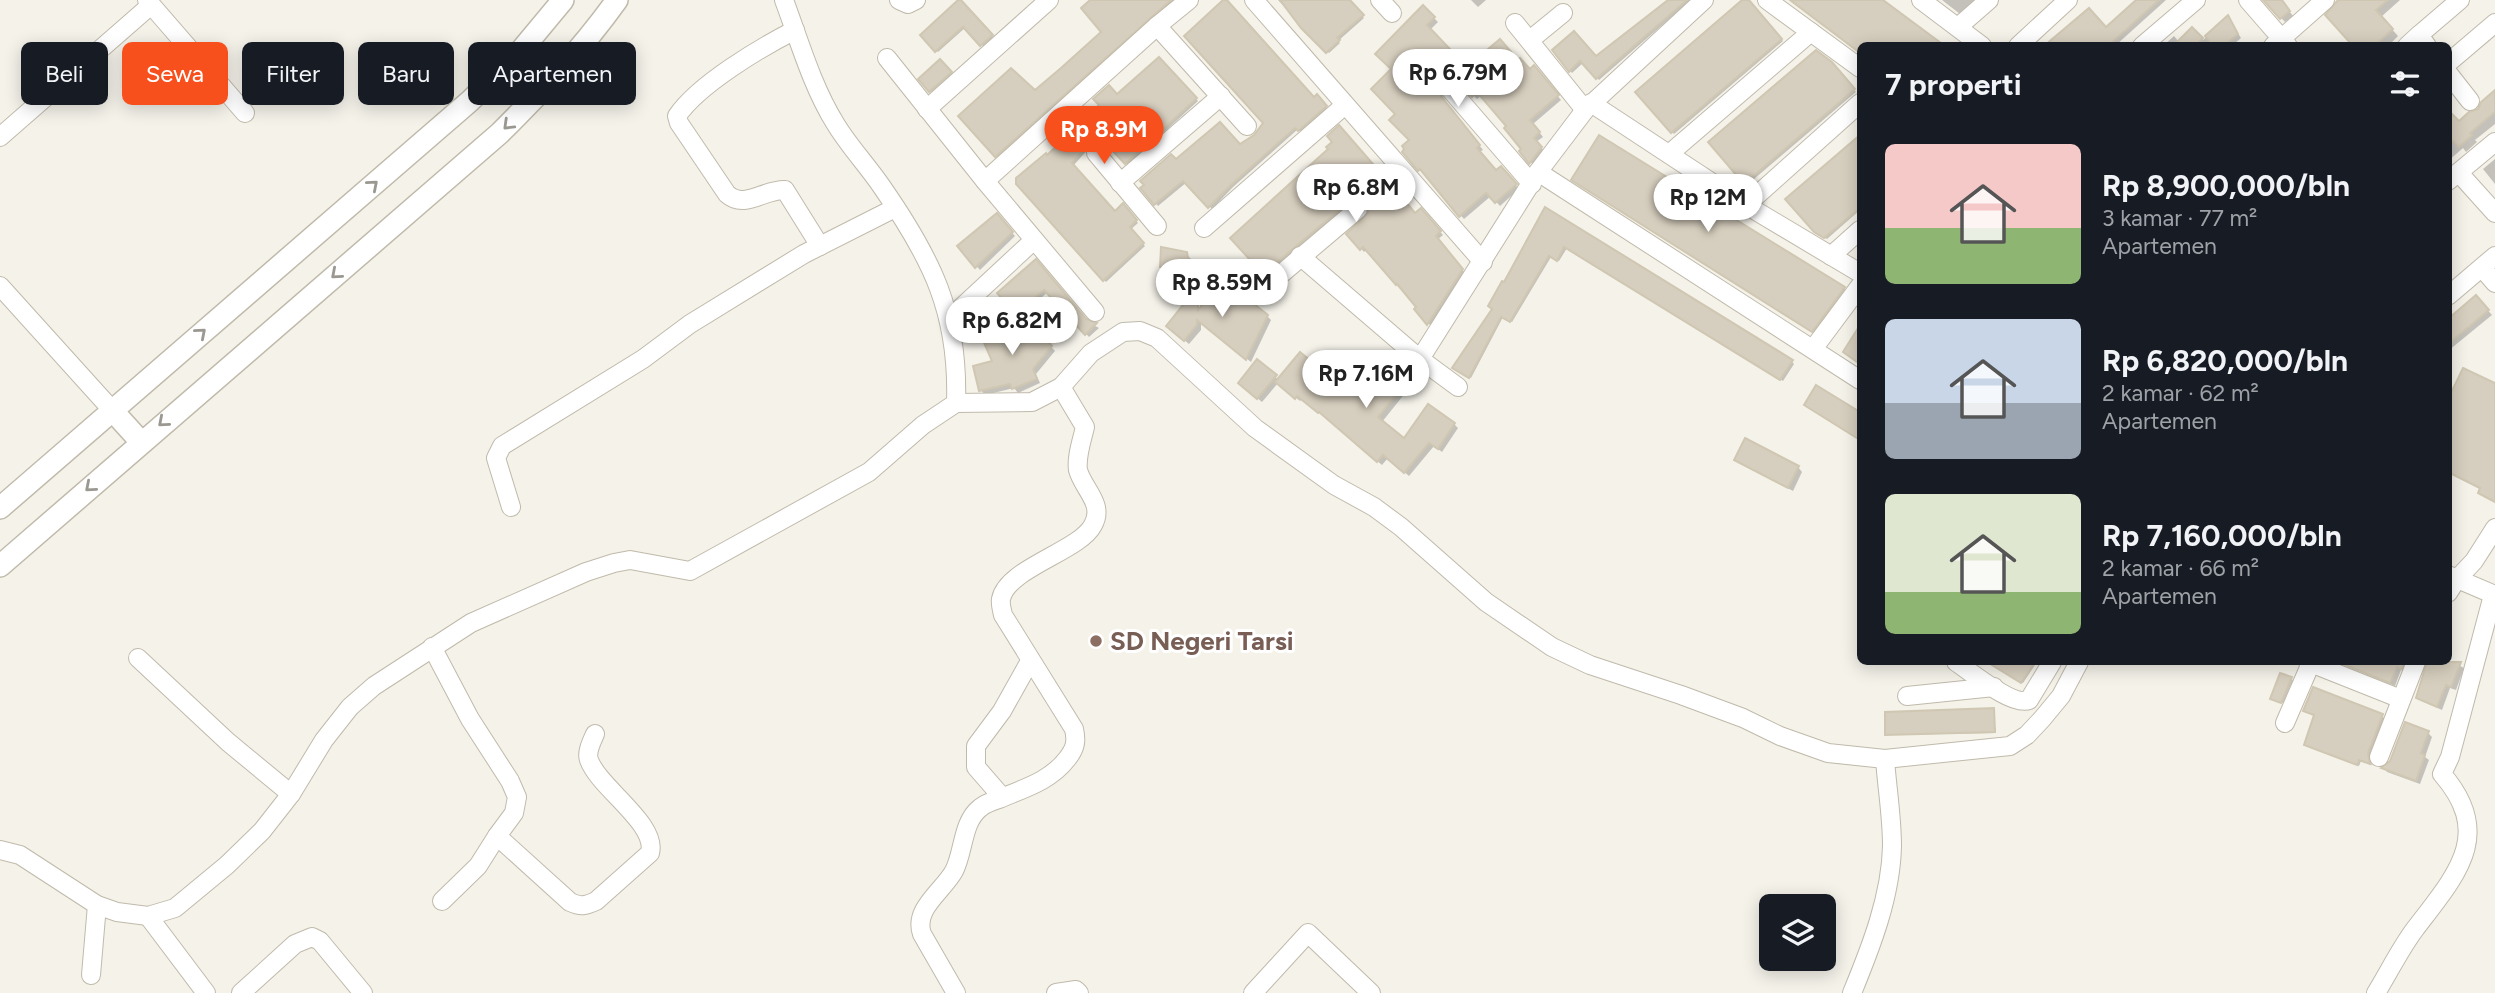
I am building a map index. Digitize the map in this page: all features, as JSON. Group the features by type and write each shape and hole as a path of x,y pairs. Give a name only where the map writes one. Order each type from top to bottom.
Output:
{"street":[{"path":"0,508 470,101 519,53 563,0"},
{"path":"0,566 500,133 551,83 617,0"},
{"path":"784,0 824,103 916,237 938,281 950,318 957,381 956,403"},
{"path":"899,0 908,4 916,0"},
{"path":"927,108 1049,0"},
{"path":"985,181 1189,0"},
{"path":"1254,0 1483,262"},
{"path":"1420,359 1535,178 1588,106 1704,0"},
{"path":"1767,0 1857,66"},
{"path":"1921,0 1977,42"},
{"path":"1958,27 1989,0"},
{"path":"2022,42 2068,0"},
{"path":"2148,42 2196,0"},
{"path":"2248,0 2280,42"},
{"path":"2282,42 2325,0"},
{"path":"2418,42 2460,0"},
{"path":"0,137 149,2 245,113"},
{"path":"1530,40 1563,13"},
{"path":"1515,23 1588,106 1857,271"},
{"path":"2452,60 2495,23"},
{"path":"1157,26 1248,126"},
{"path":"795,30 765,46 714,80 677,116 727,194 735,201 744,201 773,191 785,190 820,246"},
{"path":"1669,155 1811,32"},
{"path":"887,58 985,181 1095,312"},
{"path":"2452,78 2470,101"},
{"path":"1450,89 1535,178 1857,378"},
{"path":"1120,183 1221,96"},
{"path":"1204,228 1345,105"},
{"path":"1746,205 1857,106"},
{"path":"2495,142 2453,177 2495,213"},
{"path":"1096,153 1157,226"},
{"path":"511,508 496,458 502,446 643,359 690,324 820,246 895,208"},
{"path":"1267,286 1358,209"},
{"path":"1831,256 1857,233"},
{"path":"950,318 1034,240"},
{"path":"1300,256 1420,359 1458,387"},
{"path":"2452,293 2489,262 2495,283"},
{"path":"0,286 141,442"},
{"path":"1813,349 1857,290"},
{"path":"0,850 20,855 97,905 117,912 148,916 175,908 262,831 291,794 324,740 350,707 374,686 471,623 586,572 614,563 631,560 690,571 869,472 923,425 956,403 1032,402 1061,387 1086,357 1114,337 1130,330 1157,338 1255,428 1334,485 1374,507 1401,527 1486,602 1552,647 1590,665 1681,695 1828,753 1885,758 2000,749 2018,743 2061,696 2076,665"},
{"path":"957,993 922,934 919,927 921,912 945,886 956,868 974,814 984,805 1048,779 1074,750 1076,742 1074,729 1003,615 1000,600 1025,572 1093,526 1096,509 1078,468 1085,427 1061,387"},
{"path":"2452,582 2474,561 2495,528"},
{"path":"2376,993 2407,940 2452,884 2472,848 2475,828 2468,805 2460,792 2442,774 2450,757 2494,595 2452,583"},
{"path":"432,647 470,719 510,781 517,797 514,813 478,866 442,901"},
{"path":"138,658 228,742 291,794"},
{"path":"1002,797 976,767 976,747 1002,711 1030,660"},
{"path":"1960,665 2018,702 2029,700 2050,665"},
{"path":"2285,723 2309,665"},
{"path":"2317,665 2402,699"},
{"path":"2379,757 2415,665"},
{"path":"1907,696 1993,687"},
{"path":"497,836 570,902 579,906 596,901 650,853 653,845 648,833 589,760 595,734"},
{"path":"1852,993 1889,880 1891,819 1885,758"},
{"path":"91,975 97,905"},
{"path":"148,916 206,993"},
{"path":"1253,993 1308,933 1371,993"},
{"path":"241,993 295,944 312,937 320,941 363,993"},
{"path":"1056,993 1076,990 1079,993"}],"building":[{"path":"961,0 993,35 980,46 963,27 935,52 920,35"},
{"path":"1090,0 1171,0 995,157 958,116 1011,68 1035,90 1061,68 1101,32 1081,8"},
{"path":"1223,0 1227,0 1314,97 1317,94 1327,106 1298,131 1295,128 1208,208 1183,181 1154,205 1140,188 1144,185 1140,181 1171,154 1176,159 1220,122 1240,144 1254,135 1263,123 1184,36"},
{"path":"1280,0 1350,0 1364,15 1337,38 1340,40 1326,53 1301,28"},
{"path":"1668,0 1687,0 1596,79 1580,61 1569,72 1552,50 1574,31 1596,56"},
{"path":"1742,0 1749,0 1782,39 1671,133 1635,92"},
{"path":"1790,0 1883,0 1940,42 1857,42 1857,51"},
{"path":"2136,0 2159,0 2112,42 2049,42 2089,8 2106,27"},
{"path":"2263,0 2282,0 2290,11 2280,19"},
{"path":"2338,0 2388,0 2376,10 2393,29 2379,42 2349,42 2325,15"},
{"path":"1423,5 1435,17 1427,25 1467,67 1500,39 1518,60 1520,58 1530,69 1534,65 1559,95 1530,120 1540,132 1534,138 1542,147 1529,164 1504,128 1506,126 1477,92 1472,97 1454,79 1442,81 1439,90 1441,96 1480,145 1477,148 1496,170 1501,166 1517,184 1495,203 1486,193 1459,217 1420,169 1418,171 1402,152 1402,146 1409,140 1389,120 1395,114 1371,89 1391,69 1375,54"},
{"path":"2228,15 2238,34 2229,42 2209,42 2205,36"},
{"path":"2192,27 2203,38 2199,42 2177,42"},
{"path":"1816,50 1832,62 1855,89 1744,184 1708,142"},
{"path":"1159,57 1197,98 1125,164 1100,137 1088,145 1072,163 1115,211 1123,203 1137,220 1130,227 1144,243 1103,281 1016,184 1016,178 1046,153 1047,155 1099,105 1093,99 1109,85 1117,94"},
{"path":"940,59 952,72 929,92 918,79"},
{"path":"2495,90 2495,112 2470,133 2472,135 2459,147 2452,140 2452,114 2459,121 2469,112 2478,109 2481,102"},
{"path":"1339,125 1379,171 1384,166 1401,185 1396,190 1415,213 1421,208 1441,231 1436,236 1463,269 1427,325 1397,284 1363,247 1360,250 1346,234 1368,213 1369,206 1362,199 1351,200 1263,274 1230,238 1328,149 1326,147 1332,142 1327,136"},
{"path":"1599,135 1845,287 1812,332 1571,180"},
{"path":"1857,138 1857,210 1824,238 1814,232 1785,199"},
{"path":"1545,207 1793,360 1780,380 1564,247 1557,261 1549,256 1510,322 1501,317 1469,378 1452,368 1492,309 1488,306"},
{"path":"997,213 1013,232 975,268 957,246"},
{"path":"1161,247 1187,252 1194,291 1161,289"},
{"path":"1036,259 1086,319 1097,323 1085,335 1044,290 1016,314 997,293"},
{"path":"1225,281 1268,315 1246,360 1197,320 1197,325 1184,341 1166,326 1199,285 1198,310"},
{"path":"2476,295 2489,310 2452,341 2452,316"},
{"path":"1028,319 1052,346 1033,369 1037,379 1012,389 1010,384 979,391 973,366 992,361 982,338"},
{"path":"1857,330 1857,362 1843,352"},
{"path":"1300,352 1322,370 1327,365 1365,396 1398,357 1415,371 1378,417 1404,438 1428,404 1455,423 1438,449 1429,443 1404,473 1383,455 1377,462 1319,412 1297,396 1295,399 1275,382"},
{"path":"1257,359 1277,375 1257,399 1238,383"},
{"path":"2463,368 2495,383 2495,502 2478,493 2480,488 2452,474 2452,391"},
{"path":"1816,385 1857,410 1857,438 1804,405"},
{"path":"1745,438 1799,466 1788,488 1734,460"},
{"path":"2452,662 2461,662 2451,687 2446,685 2437,707 2416,698 2426,665 2452,665"},
{"path":"1992,665 2033,665 2021,683"},
{"path":"2345,665 2403,665 2401,669 2397,667 2390,683"},
{"path":"2280,673 2292,677 2281,703 2270,699"},
{"path":"2313,687 2383,714 2368,753 2370,764 2359,760 2357,765 2304,745 2314,715 2303,711"},
{"path":"1994,708 1995,732 1885,735 1885,712"},
{"path":"2405,722 2429,731 2421,753 2425,755 2416,781 2381,768 2390,761"}],"place":[{"name":"SD Negeri Tarsi","path":"1096,641"}]}
